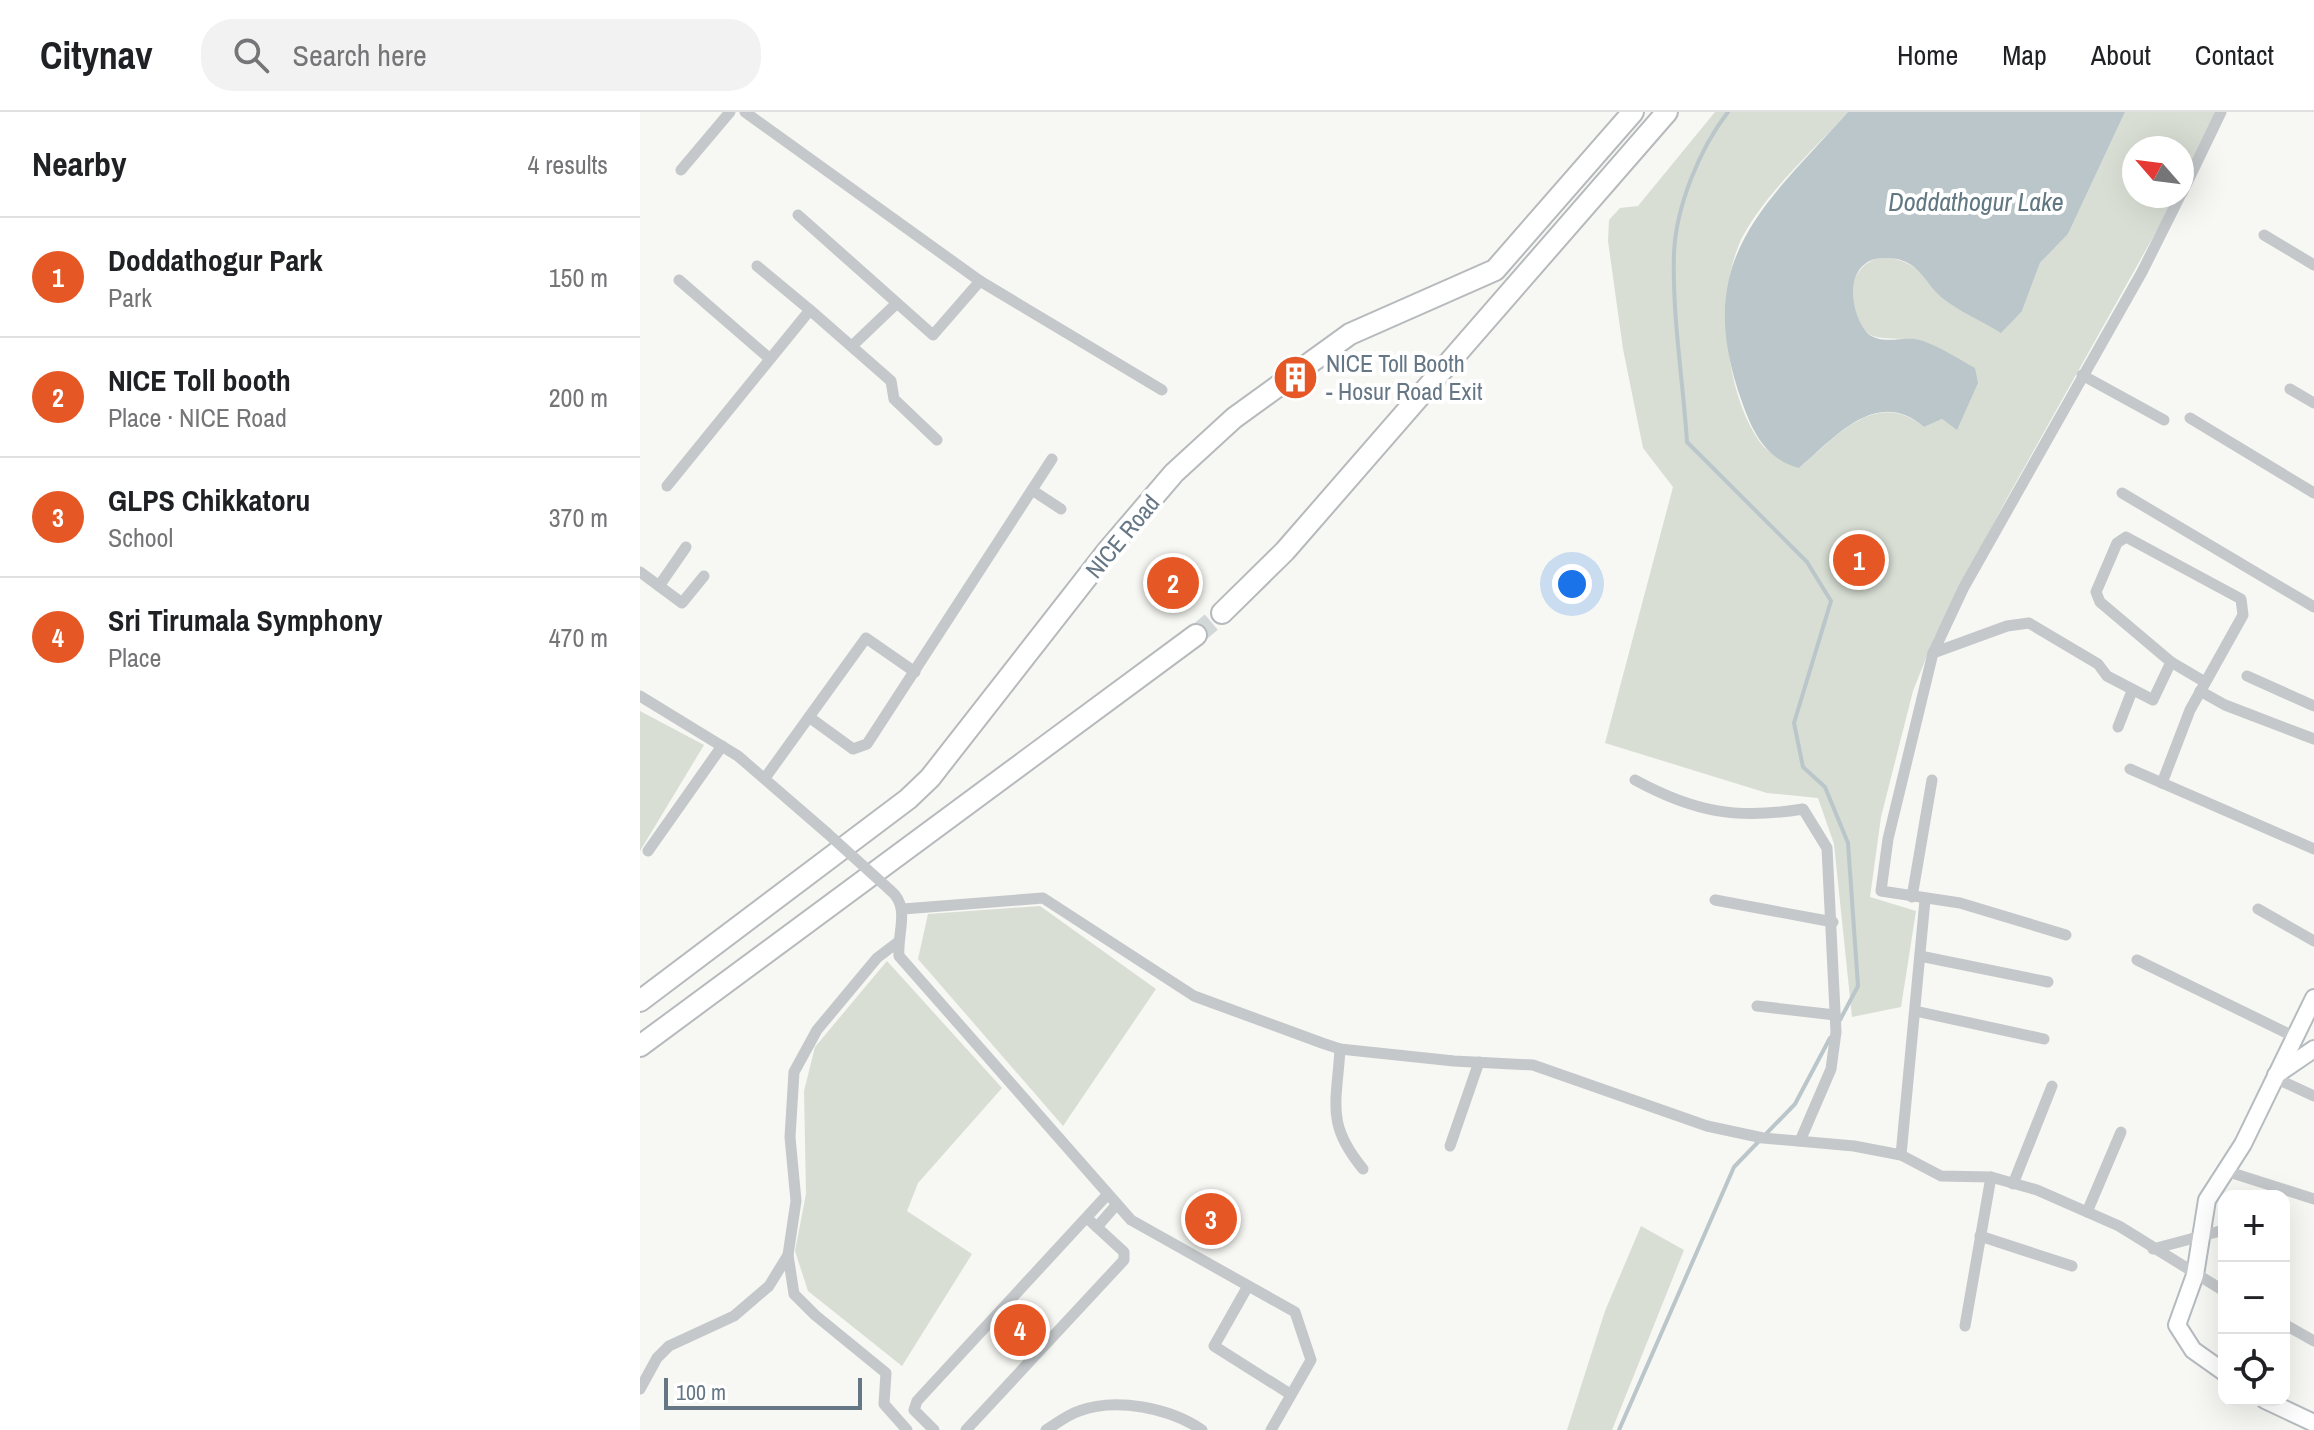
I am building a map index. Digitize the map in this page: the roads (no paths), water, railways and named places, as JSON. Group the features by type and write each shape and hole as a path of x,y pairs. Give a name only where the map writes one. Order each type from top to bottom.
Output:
{"highway":[{"name":"NICE Road","path":"640,1001 908,799 930,778 1109,549 1174,473 1234,418 1350,334 1495,270 1633,112"},
{"path":"1222,613 1285,551 1667,112"},
{"path":"640,1046 1196,635"}],"street":[{"path":"681,170 730,112"},
{"path":"745,112 980,281 1162,390"},
{"path":"2194,167 2221,112"},
{"path":"2066,935 1960,903 1881,891 1888,839 1933,653 1964,587 2142,272 2174,208"},
{"path":"798,215 933,335 980,281"},
{"path":"2264,235 2314,265"},
{"path":"757,266 891,381 894,399 937,440"},
{"path":"679,280 770,359"},
{"path":"852,346 897,303"},
{"path":"667,486 810,310"},
{"path":"2082,375 2164,420"},
{"path":"2290,389 2314,403"},
{"path":"2190,418 2314,493"},
{"path":"809,717 853,749 861,748 915,672 1052,459"},
{"path":"1032,490 1061,509"},
{"path":"2122,493 2314,607"},
{"path":"2162,783 2203,686 2243,615 2241,599 2126,537 2117,543 2096,592 2100,602 2171,662 2203,686 2225,705 2314,739"},
{"path":"659,586 686,547"},
{"path":"640,572 682,603 704,576"},
{"path":"1933,653 2007,626 2029,623 2098,664 2107,676 2153,700 2171,662"},
{"path":"765,778 866,638 915,672"},
{"path":"2247,676 2314,706"},
{"path":"2118,727 2132,691"},
{"path":"640,696 722,746 765,778 900,897 903,909 899,956 1131,1220 1295,1312 1311,1360 1290,1394 1278,1427"},
{"path":"648,851 722,746"},
{"path":"2130,769 2314,849"},
{"path":"1635,780 1666,797 1724,813 1749,816 1803,809 1827,848 1833,922 1836,1052 1800,1141"},
{"path":"1912,897 1932,780"},
{"path":"903,909 1043,898 1194,996 1340,1049 1533,1065 1707,1126 1763,1138 1901,1155 1941,1176 1991,1177 2119,1226 2175,1264 2218,1288"},
{"path":"1715,900 1833,922"},
{"path":"1901,1155 1925,900"},
{"path":"2258,909 2314,941"},
{"path":"898,942 861,975 798,1060 794,1072 790,1137 796,1201 788,1255 794,1294 886,1373 884,1404 907,1430"},
{"path":"1920,956 2048,982"},
{"path":"2137,960 2293,1036"},
{"path":"2218,1368 2193,1350 2177,1325 2195,1275 2207,1200 2226,1171 2314,998"},
{"path":"1757,1006 1835,1015"},
{"path":"1915,1011 2044,1039"},
{"path":"1340,1049 1335,1124 1344,1146 1363,1169"},
{"path":"2273,1077 2314,1049"},
{"path":"1450,1146 1479,1062"},
{"path":"2273,1077 2314,1096"},
{"path":"2013,1184 2052,1086"},
{"path":"2087,1212 2121,1132"},
{"path":"2226,1171 2275,1190"},
{"path":"1965,1326 1991,1177"},
{"path":"2290,1195 2314,1199"},
{"path":"934,1430 914,1410 914,1405 1113,1199"},
{"path":"966,1430 1124,1260 1124,1252 1092,1222"},
{"path":"2153,1249 2218,1231"},
{"path":"1980,1236 2072,1266"},
{"path":"640,1389 657,1358 669,1346 734,1316 769,1286 788,1255"},
{"path":"1248,1286 1214,1346 1290,1394"},
{"path":"2290,1327 2314,1341"},
{"path":"1046,1430 1079,1411 1106,1405 1160,1411 1183,1418 1202,1430"},
{"path":"2278,1406 2314,1423"}],"water":[{"name":"Doddathogur Lake","path":"1848,112 2125,112 2068,234 2040,263 2022,311 2001,333 1948,302 1907,262 1874,259 1863,265 1857,274 1853,298 1860,323 1867,333 1887,340 1923,341 1975,368 1978,383 1957,430 1942,419 1924,427 1906,416 1889,412 1873,414 1842,431 1799,468 1778,458 1762,443 1742,402 1728,353 1725,310 1730,273 1744,240 1763,209"}],"waterway":[{"path":"1728,112 1691,178 1676,235 1675,300 1687,442 1807,562 1831,601 1794,723 1803,767 1825,787 1848,843 1858,986 1840,1020"},
{"path":"1619,1430 1734,1167 1795,1104 1830,1038"}],"tunnel":[{"path":"1196,635 1222,613"}],"place":[{"name":"NICE Toll Booth - Hosur Road Exit","path":"1295,377"},
{"name":"Doddathogur Park","path":"1859,560"},
{"name":"NICE Toll booth","path":"1173,583"},
{"name":"GLPS Chikkatoru","path":"1211,1219"},
{"name":"Sri Tirumala Symphony","path":"1020,1330"}]}
